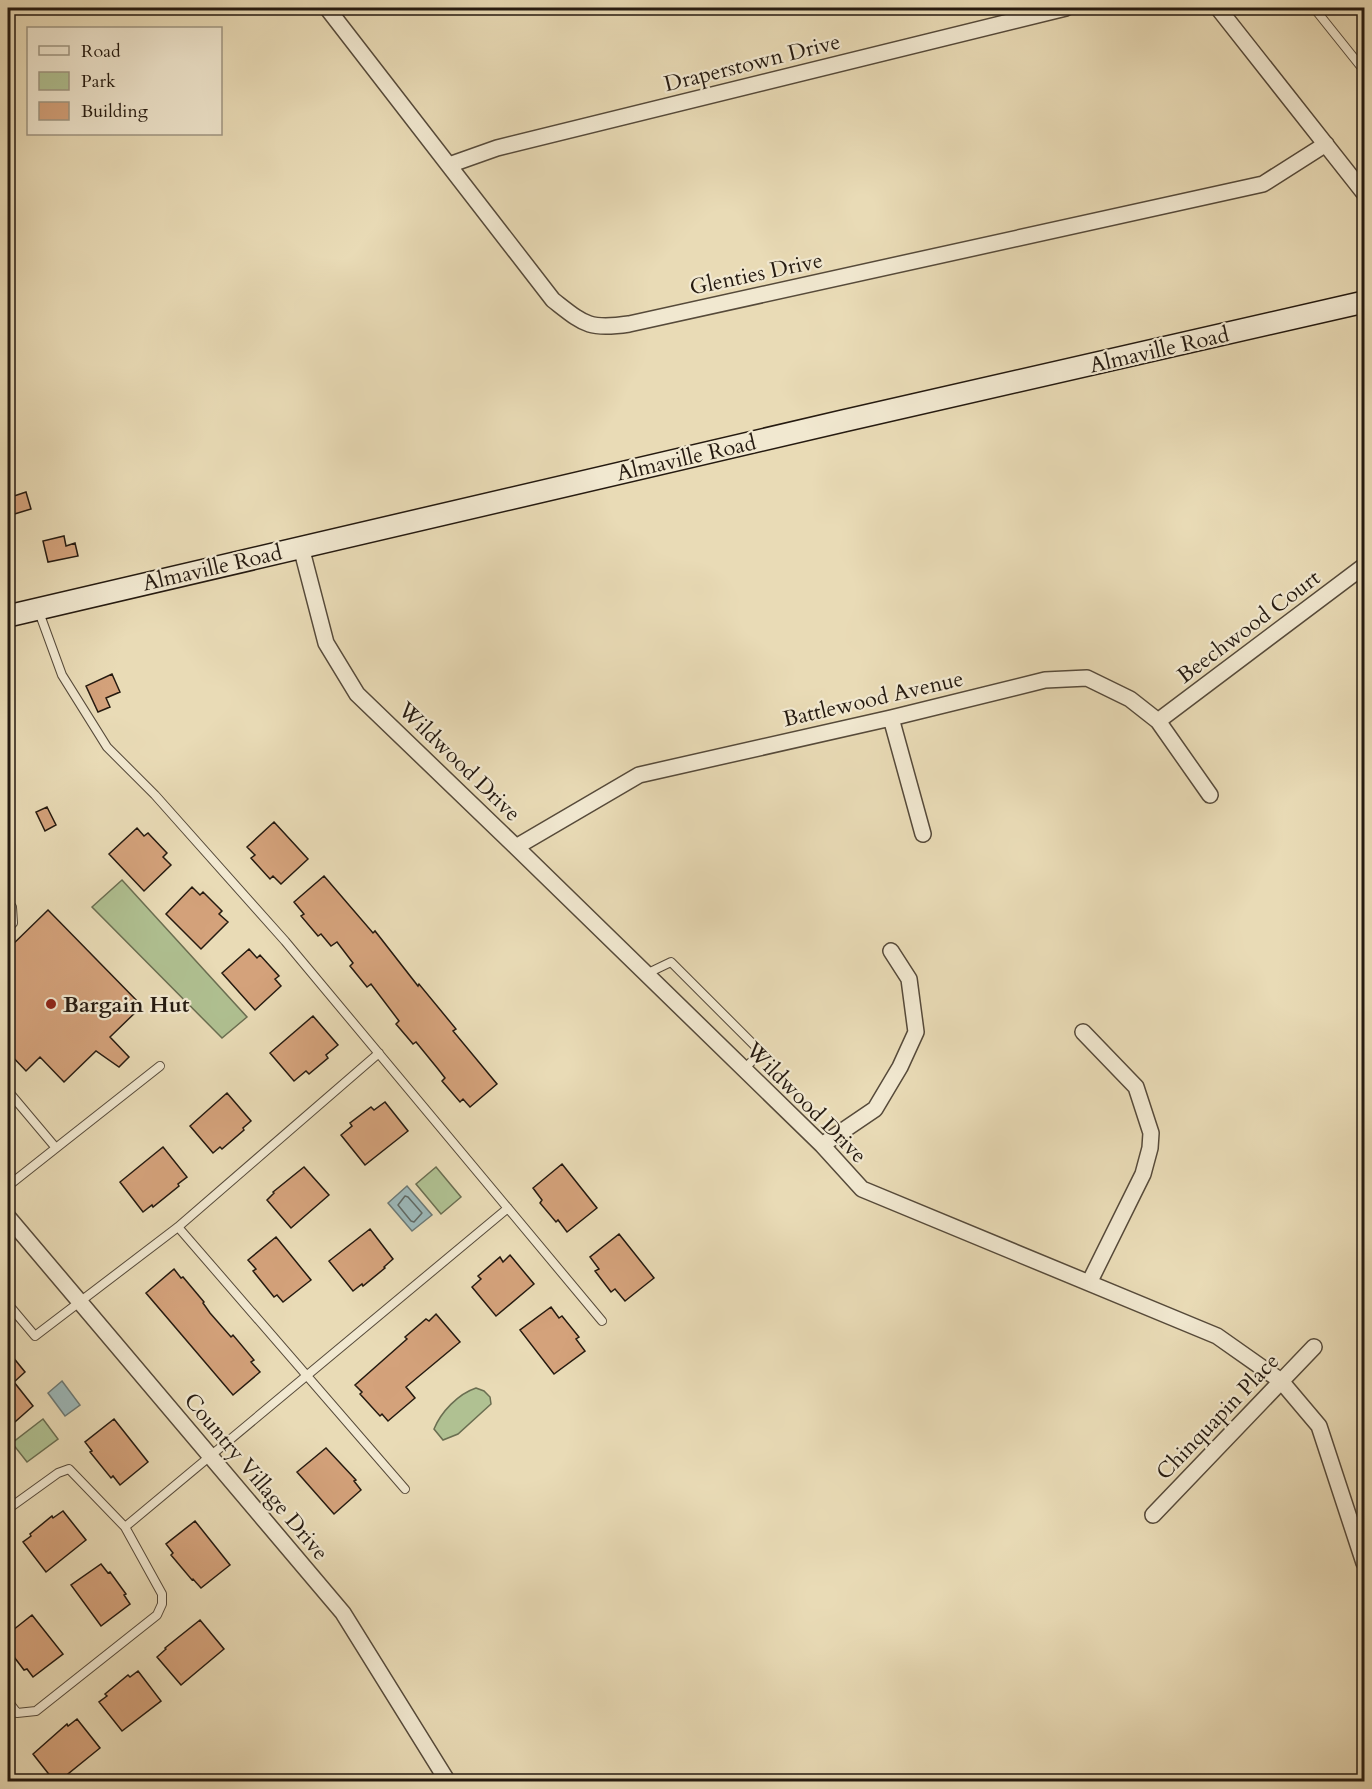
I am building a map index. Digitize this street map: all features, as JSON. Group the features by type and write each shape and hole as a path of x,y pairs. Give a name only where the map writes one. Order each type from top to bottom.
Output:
{"street":[{"name":"Glenties Drive","path":"327,8 553,300 581,322 605,327 629,324 1263,184 1326,144"},
{"name":"Draperstown Drive","path":"449,165 497,148 1066,8"},
{"path":"1218,8 1365,193"},
{"name":"Almaville Road","path":"8,616 1365,302"},
{"name":"Wildwood Drive","path":"301,547 326,643 357,694 822,1145 862,1189 1217,1335 1281,1381 1319,1426 1365,1563"},
{"name":"Beechwood Court","path":"1158,721 1365,566"},
{"name":"Battlewood Avenue","path":"516,847 639,775 891,718 1045,680 1087,678 1130,699 1158,721 1210,795"},
{"path":"891,718 923,834"},
{"path":"822,1145 875,1109 900,1067 916,1032 909,979 891,951"},
{"path":"1083,1032 1136,1087 1151,1133 1150,1149 1143,1174 1089,1283"},
{"name":"Country Village Drive","path":"8,1217 343,1612 448,1782"},
{"name":"Chinquapin Place","path":"1154,1515 1314,1347"}],"lane":[{"path":"1314,8 1363,67"},
{"path":"38,608 62,675 107,747 155,795 270,924 602,1321"},
{"path":"8,902 12,907 13,923 8,928"},
{"path":"646,974 671,962 761,1052 744,1069"},
{"path":"8,1304 35,1336 178,1227 379,1053"},
{"path":"8,1186 160,1066"},
{"path":"8,1091 56,1148"},
{"path":"124,1527 508,1208"},
{"path":"178,1227 405,1489"},
{"path":"8,1509 58,1473 69,1468 124,1527 162,1594 162,1604 157,1615 36,1711 17,1713 8,1701"}],"green space":[{"path":"122,880 247,1017 222,1038 92,907"},
{"path":"436,1167 461,1197 441,1214 416,1184"},
{"path":"476,1388 484,1391 490,1397 491,1404 458,1434 443,1440 434,1429 441,1416 457,1399"},
{"path":"43,1419 58,1439 27,1462 12,1443"}],"water":[{"path":"407,1186 432,1215 412,1231 388,1203"},
{"path":"62,1381 80,1405 65,1416 48,1393"}],"building":[{"path":"26,492 31,509 8,516 8,498"},
{"path":"64,536 66,546 75,543 78,556 48,562 43,541"},
{"path":"112,674 120,692 106,698 110,707 98,712 86,686"},
{"path":"47,807 56,825 45,831 36,812"},
{"path":"274,822 308,859 281,884 273,876 270,879 251,858 255,855 247,847"},
{"path":"137,828 144,836 148,833 167,853 163,857 171,865 144,891 109,854"},
{"path":"324,876 373,933 375,931 418,986 419,984 456,1029 453,1031 497,1084 470,1107 463,1099 460,1102 442,1081 445,1078 416,1042 413,1044 396,1024 399,1021 371,984 367,987 350,966 353,963 337,942 331,946 321,934 318,936 301,916 304,914 294,902"},
{"path":"192,887 200,895 203,892 222,911 219,914 228,922 201,949 166,914"},
{"path":"48,910 142,1006 110,1037 129,1057 119,1067 96,1051 64,1082 40,1057 26,1071 8,1052 8,949"},
{"path":"249,949 257,958 260,955 279,976 275,979 281,986 255,1010 222,973"},
{"path":"313,1016 338,1045 326,1055 328,1058 309,1074 306,1071 294,1081 270,1053"},
{"path":"227,1093 251,1121 222,1149 220,1147 213,1153 190,1126"},
{"path":"385,1102 408,1131 365,1165 341,1135 352,1126 350,1123 371,1107 374,1110"},
{"path":"163,1147 187,1177 153,1207 152,1205 143,1212 120,1182"},
{"path":"562,1164 597,1208 567,1232 540,1203 542,1200 533,1188"},
{"path":"304,1167 329,1195 291,1228 267,1200 273,1192"},
{"path":"370,1229 393,1259 363,1286 362,1284 353,1291 329,1261"},
{"path":"619,1234 654,1278 625,1301 615,1289 611,1292 595,1271 599,1269 590,1257"},
{"path":"276,1237 311,1280 283,1302 277,1295 274,1297 253,1271 256,1269 248,1260"},
{"path":"510,1255 534,1284 496,1316 472,1287 481,1279 478,1276 500,1257 503,1262"},
{"path":"174,1269 231,1337 233,1335 254,1360 251,1362 260,1372 233,1395 146,1293"},
{"path":"551,1307 559,1318 562,1316 579,1337 576,1339 585,1351 554,1374 520,1330"},
{"path":"436,1314 460,1342 406,1387 415,1398 388,1421 382,1414 380,1416 355,1385 407,1339 405,1337 426,1319 429,1321"},
{"path":"8,1351 25,1372 14,1382 33,1406 8,1428"},
{"path":"114,1419 148,1462 120,1485 113,1476 111,1478 90,1452 92,1451 85,1442"},
{"path":"326,1448 356,1480 354,1481 361,1490 334,1514 297,1472"},
{"path":"63,1511 86,1540 46,1572 23,1542 52,1516 53,1518"},
{"path":"195,1521 230,1565 201,1588 171,1555 173,1553 166,1544"},
{"path":"101,1564 126,1594 124,1595 130,1604 101,1626 71,1585"},
{"path":"32,1615 63,1654 33,1677 27,1669 24,1670 8,1649 8,1634"},
{"path":"200,1620 224,1649 181,1685 157,1657"},
{"path":"138,1671 161,1701 122,1731 99,1702 128,1675 130,1677"},
{"path":"77,1719 100,1748 58,1782 55,1782 33,1754 67,1724 68,1726"}],"place":[{"name":"Bargain Hut","path":"51,1004"}]}
